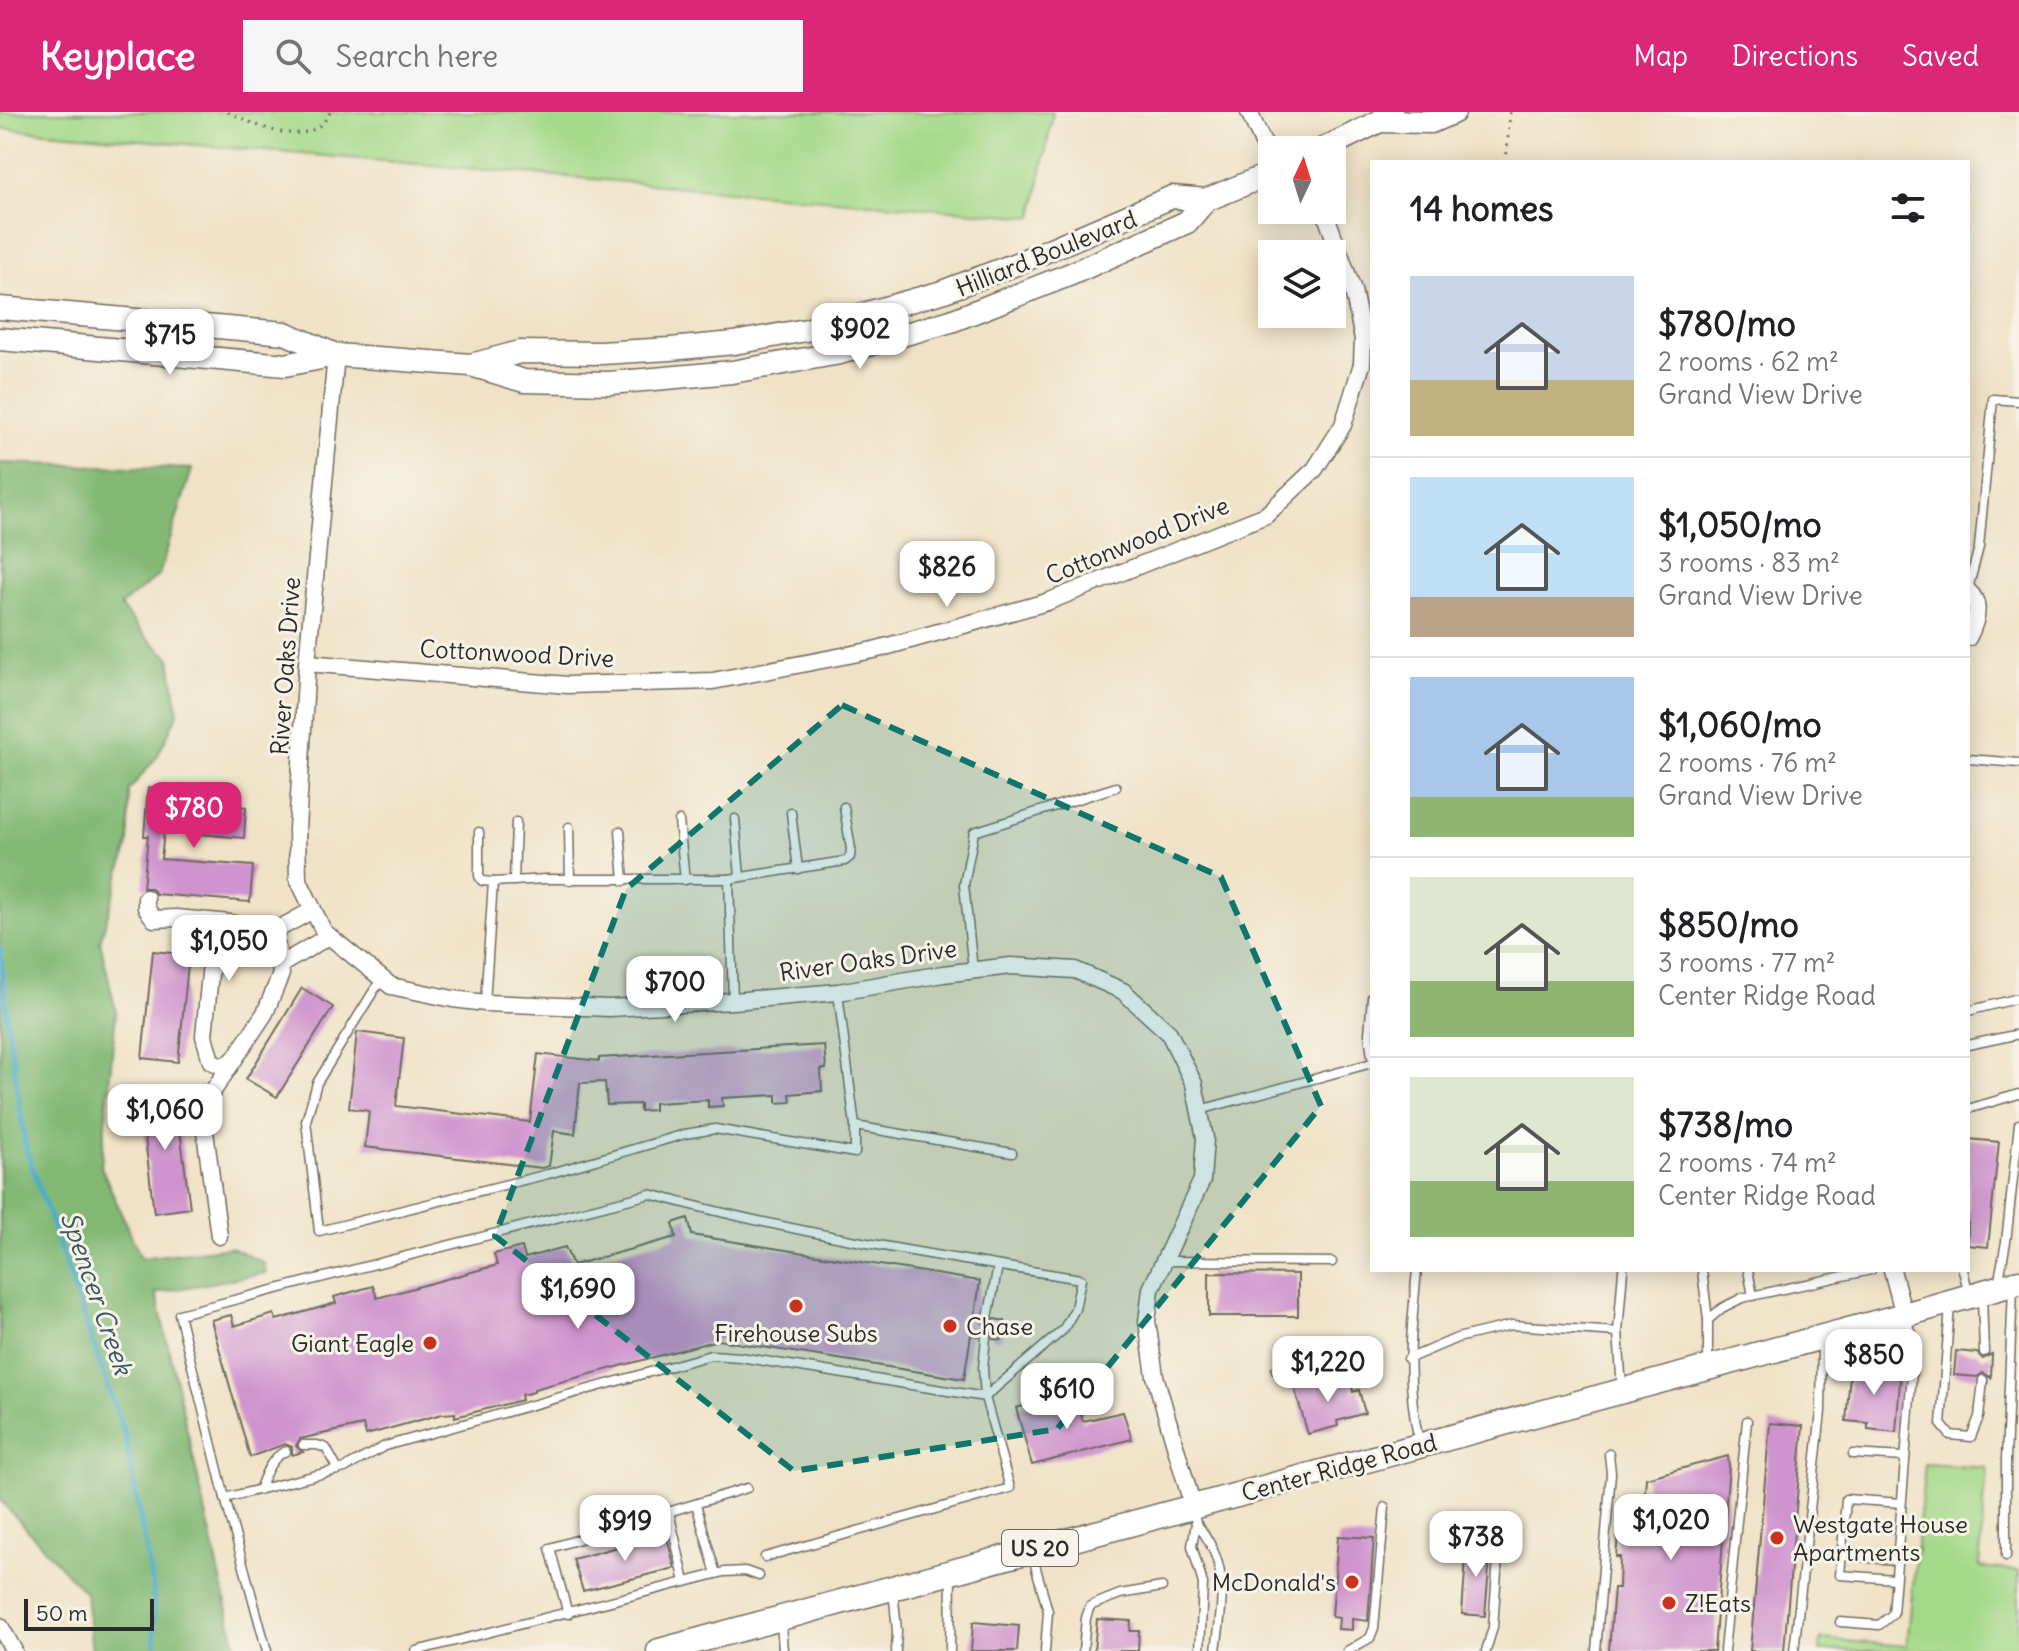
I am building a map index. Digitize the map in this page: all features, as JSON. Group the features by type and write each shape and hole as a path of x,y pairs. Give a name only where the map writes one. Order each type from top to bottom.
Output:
{"main road":[{"path":"1346,137 1385,116 1431,122 1454,112"},
{"name":"Hilliard Boulevard","path":"0,339 285,365 336,355 471,365 524,381 610,383 732,372 840,353 951,321 1071,274 1187,222 1206,200 1258,179"},
{"name":"Hilliard Boulevard","path":"471,365 520,352 601,353 670,349 734,343 806,330 942,292 1172,197 1206,200"},
{"name":"Hilliard Boulevard","path":"0,308 285,333 336,355"},
{"name":"Center Ridge Road","path":"659,1651 1031,1551 1195,1515 1420,1446 1989,1290"}],"street":[{"path":"1249,112 1260,136"},
{"name":"Cottonwood Drive","path":"307,663 568,685 713,681 874,650 1047,602 1266,515 1315,469 1343,425 1362,364 1363,339 1353,290 1329,224"},
{"name":"River Oaks Drive","path":"336,355 307,663 297,842 298,879 324,932 391,986 485,1003 609,1008 733,1001 838,992 1011,966 1075,970 1123,991 1169,1033 1194,1084 1205,1138 1202,1180 1151,1289 1147,1321 1155,1376 1195,1515"},
{"path":"1970,592 1975,597 1978,616 1970,634"},
{"path":"146,898 146,908 154,919 230,923 269,934 277,947 281,974 265,1013 209,1097 203,1121 219,1236"},
{"path":"269,934 313,910"},
{"path":"215,922 204,1036 211,1061 222,1066 233,1061"},
{"path":"280,965 329,936"},
{"path":"1893,1272 1904,1315"},
{"path":"0,1626 14,1651"}],"lane":[{"path":"1970,582 1979,547 1993,399 2019,401"},
{"path":"1970,759 2019,763"},
{"path":"973,970 964,885 974,832 1116,787"},
{"path":"479,832 479,876 482,881 729,879 845,861 850,857 844,807"},
{"path":"791,813 798,869"},
{"path":"735,819 740,877"},
{"path":"679,821 685,880"},
{"path":"514,881 516,822"},
{"path":"569,827 570,880"},
{"path":"620,831 624,881"},
{"path":"729,879 733,1001"},
{"path":"485,1003 493,882"},
{"path":"381,979 317,1083 306,1121 319,1231 548,1174 685,1134 715,1129 855,1153 855,1126 838,992"},
{"path":"1970,1010 2019,998"},
{"path":"1370,1022 1370,1043"},
{"path":"1970,1045 2019,1034"},
{"path":"1199,1110 1268,1093 1370,1061"},
{"path":"1970,1108 2019,1094"},
{"path":"1984,1352 1989,1290 2008,1220 2019,1124"},
{"path":"855,1126 1012,1153"},
{"path":"225,1498 338,1470 385,1446 711,1355 740,1357 985,1397 1063,1330 1075,1309 1081,1279 706,1210 650,1194 179,1314 225,1498 267,1651"},
{"path":"2008,1220 2019,1211"},
{"path":"1163,1261 1332,1262"},
{"path":"988,1318 998,1266"},
{"path":"1417,1272 1408,1359 1412,1409 1420,1446"},
{"path":"1622,1391 1618,1332 1623,1272"},
{"path":"1702,1272 1708,1320 1708,1368"},
{"path":"1748,1272 1753,1296"},
{"path":"1708,1320 1722,1308 1742,1298 1853,1272"},
{"path":"1966,1272 1989,1290 2006,1459 2006,1556"},
{"path":"1983,1380 1979,1417 1971,1437 1950,1435 1941,1424 1946,1349 1989,1290"},
{"path":"1840,1622 1879,1625 1893,1614 1913,1338 1904,1315"},
{"path":"1408,1359 1457,1338 1512,1325 1618,1332"},
{"path":"765,1557 1010,1488 985,1397 983,1368 986,1337"},
{"path":"1794,1651 1821,1412 1822,1337"},
{"path":"1276,1370 1290,1381 1352,1361"},
{"path":"1724,1651 1747,1421"},
{"path":"303,1445 326,1448 338,1470"},
{"path":"259,1490 272,1462 286,1451"},
{"path":"1596,1651 1611,1473 1609,1454"},
{"path":"1853,1454 1904,1457"},
{"path":"568,1614 550,1548 747,1488"},
{"path":"1895,1579 1840,1575 1846,1499 1901,1503"},
{"path":"696,1504 716,1574"},
{"path":"1368,1651 1374,1628 1385,1507"},
{"path":"669,1512 685,1582"},
{"path":"1195,1515 1192,1546 1203,1584 1200,1651"},
{"path":"1195,1515 1212,1542 1221,1570 1222,1594 1216,1651"},
{"path":"1486,1651 1493,1627 1499,1544 1508,1534"},
{"path":"1031,1551 1048,1611 1045,1651"},
{"path":"1842,1556 1896,1560"},
{"path":"416,1651 716,1574 739,1571 759,1576"},
{"path":"950,1651 951,1572"},
{"path":"1083,1651 1090,1606 1120,1594 1162,1587"},
{"path":"893,1588 896,1651"},
{"path":"781,1618 783,1651"},
{"path":"1347,1651 1370,1638"}],"path":[{"path":"228,112 262,127 289,133 315,128 330,112"},
{"path":"1506,160 1510,112"},
{"path":"1354,1384 1356,1391"}],"highlighted area":[{"path":"842,705 1221,877 1321,1106 1057,1429 794,1471 495,1236 626,889"}],"green space":[{"path":"0,112 1053,112 1033,217 0,128"},
{"path":"0,463 192,469 159,575 120,606 146,637 170,658 178,713 157,757 129,790 129,842 100,941 116,1012 101,1167 141,1258 231,1247 264,1263 266,1273 156,1293 237,1651 92,1651 86,1594 0,1500"},
{"path":"1925,1464 1987,1468 1979,1567 2019,1571 2019,1651 1820,1651 1821,1639 1907,1646"}],"building":[{"path":"148,788 167,790 166,799 246,807 244,838 164,831 161,859 253,866 250,902 156,894 151,888 143,888"},
{"path":"153,951 189,955 178,1062 142,1058"},
{"path":"302,988 333,1007 277,1097 246,1079"},
{"path":"357,1032 404,1038 396,1106 530,1122 538,1054 599,1061 599,1058 824,1045 826,1069 821,1069 822,1091 790,1094 791,1102 777,1103 777,1095 722,1098 723,1106 708,1107 708,1100 654,1103 654,1110 640,1111 640,1104 607,1105 605,1082 580,1083 575,1134 554,1131 549,1166 542,1168 365,1147 369,1111 349,1108"},
{"path":"175,1091 190,1208 154,1213 140,1096"},
{"path":"1970,1139 1999,1142 1988,1247 1970,1245"},
{"path":"688,1218 692,1235 980,1281 975,1316 981,1317 987,1325 995,1319 1005,1321 1001,1340 993,1339 992,1333 987,1330 979,1336 971,1335 964,1379 718,1340 534,1389 534,1392 521,1395 522,1400 455,1417 455,1413 442,1414 366,1435 363,1425 300,1439 296,1446 303,1452 292,1455 292,1447 285,1444 250,1457 211,1320 231,1315 234,1326 274,1314 276,1320 336,1303 334,1297 373,1286 377,1298 497,1265 494,1254 522,1247 525,1258 565,1247 573,1265 676,1237 673,1223"},
{"path":"1209,1273 1298,1274 1298,1316 1209,1316"},
{"path":"1956,1351 1977,1353 1983,1359 1992,1354 1991,1378 1983,1373 1977,1377 1954,1375"},
{"path":"1851,1364 1901,1368 1896,1432 1868,1429 1868,1423 1846,1421"},
{"path":"1335,1376 1338,1385 1351,1382 1353,1392 1359,1390 1365,1413 1337,1421 1338,1426 1308,1434 1294,1387"},
{"path":"1052,1398 1056,1411 1078,1405 1083,1421 1123,1412 1132,1439 1032,1465 1016,1408"},
{"name":"Westgate House Apartments","path":"1770,1423 1803,1426 1784,1651 1750,1651"},
{"path":"1728,1456 1714,1651 1609,1651 1614,1588 1619,1588 1620,1557 1616,1557 1621,1501 1632,1502 1645,1491 1646,1478"},
{"path":"666,1534 675,1568 583,1591 573,1559"},
{"path":"1338,1536 1374,1538 1368,1621 1352,1619 1352,1630 1338,1629 1339,1618 1332,1617"},
{"path":"1467,1542 1491,1544 1485,1616 1462,1614"},
{"path":"1097,1619 1131,1621 1130,1631 1139,1631 1138,1651 1094,1651"},
{"path":"973,1622 1019,1626 1017,1651 971,1651"}],"waterway":[{"name":"Spencer Creek","path":"0,949 26,1149 125,1436 153,1587 155,1651"}],"place":[{"name":"Firehouse Subs","path":"796,1306"},
{"name":"Chase","path":"950,1326"},
{"name":"Giant Eagle","path":"430,1343"},
{"name":"Westgate House Apartments","path":"1777,1538"},
{"name":"McDonald's","path":"1352,1582"},
{"name":"Z!Eats","path":"1669,1603"}]}
